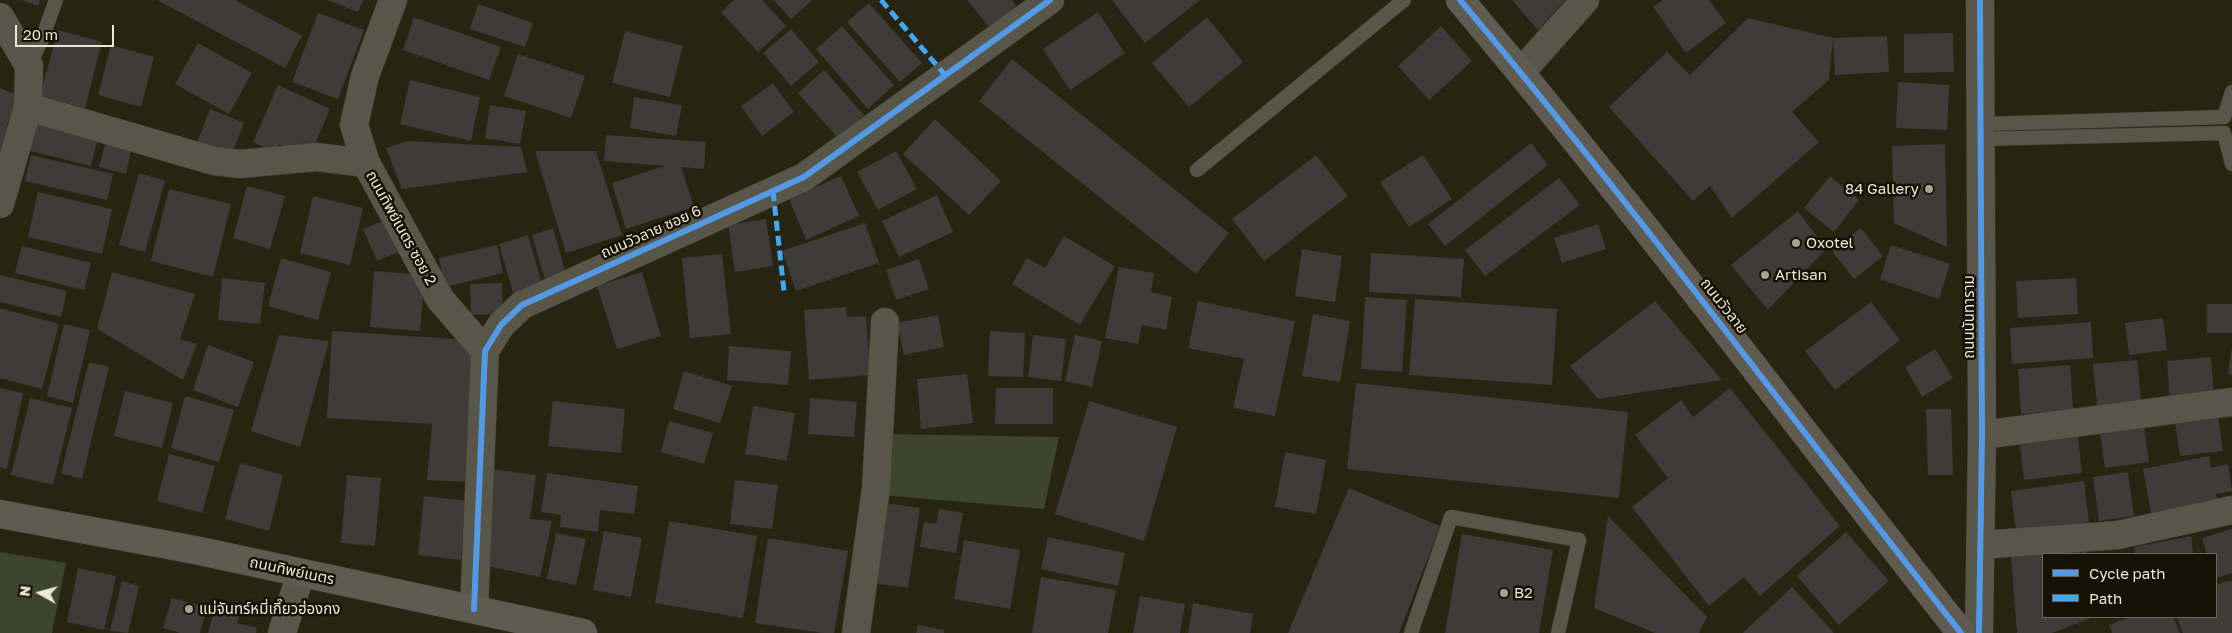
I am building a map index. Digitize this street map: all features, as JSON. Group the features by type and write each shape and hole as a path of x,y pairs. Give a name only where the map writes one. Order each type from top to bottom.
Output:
{"street":[{"path":"366,163 354,125 365,76 393,0"},
{"name":"ถนนวัวลาย ซอย 6","path":"485,351 502,325 522,305 804,177 1050,0"},
{"name":"ถนนวัวลาย","path":"1460,0 1521,72 1689,282 1951,629"},
{"path":"1521,72 1586,0"},
{"name":"ถนนนันทาราม","path":"1979,633 1982,435 1980,0"},
{"path":"0,17 29,66 28,108 0,204"},
{"name":"ถนนทิพย์เนตร ซอย 2","path":"28,108 214,161 240,164 316,158 366,163 440,299 485,351"},
{"path":"856,633 876,488 885,322"},
{"path":"474,610 485,351"},
{"path":"1982,435 2232,402"},
{"path":"1981,545 2118,535 2232,510"},
{"name":"ถนนทิพย์เนตร","path":"0,514 195,550 583,633"},
{"path":"282,633 301,573"}],"lane":[{"path":"29,66 42,39 56,0"},
{"path":"1198,170 1404,0"},
{"path":"2232,92 2224,117 2224,134 2232,164"},
{"path":"1981,131 2224,117"},
{"path":"1981,131 2224,134"},
{"path":"1411,633 1451,517 1579,540 1558,633"}],"green space":[{"path":"888,434 1059,437 1044,509 882,495"},
{"path":"0,552 66,563 52,633 0,633"}],"building":[{"path":"21,0 40,0 38,6"},
{"path":"157,0 235,0 302,36 285,68"},
{"path":"327,0 363,0 358,12"},
{"path":"734,0 762,0 786,26 758,52 721,12"},
{"path":"774,0 812,0 791,19"},
{"path":"967,0 1012,0 1016,6 990,28"},
{"path":"1112,0 1200,0 1145,43"},
{"path":"1512,0 1565,0 1538,30"},
{"path":"1663,0 1709,0 1726,23 1686,53 1653,7"},
{"path":"869,3 922,63 900,82 847,22"},
{"path":"478,4 533,23 525,47 470,29"},
{"path":"1098,12 1125,53 1070,90 1043,49"},
{"path":"318,13 364,30 338,99 292,82"},
{"path":"414,17 501,47 489,80 403,50"},
{"path":"1207,17 1243,62 1189,107 1152,63"},
{"path":"1748,18 1833,38 1829,80 1792,112 1819,142 1732,218 1710,186 1693,201 1609,107 1667,52 1690,75"},
{"path":"842,26 894,85 868,109 816,49"},
{"path":"1441,26 1472,61 1429,100 1398,66"},
{"path":"791,29 819,62 791,86 763,53"},
{"path":"58,30 102,42 85,108 40,96"},
{"path":"625,31 683,46 670,97 612,83"},
{"path":"1953,33 1954,72 1904,73 1904,34"},
{"path":"1887,36 1889,72 1835,75 1833,38"},
{"path":"198,43 252,73 229,114 175,84"},
{"path":"111,45 154,57 141,107 98,95"},
{"path":"518,54 585,76 571,118 504,96"},
{"path":"1012,59 1229,233 1196,274 979,101"},
{"path":"824,70 864,115 838,138 798,93"},
{"path":"410,80 480,97 471,141 400,124"},
{"path":"1898,82 1949,85 1947,130 1896,128"},
{"path":"773,83 794,112 762,136 741,106"},
{"path":"278,85 330,109 312,151 296,143 293,150 279,144 276,153 253,142"},
{"path":"0,88 18,95 7,125 15,127 0,170"},
{"path":"634,97 682,105 676,136 630,128"},
{"path":"490,105 526,111 520,144 485,138"},
{"path":"210,109 244,123 231,157 197,143"},
{"path":"935,119 1001,181 969,215 903,154"},
{"path":"34,122 98,138 91,166 27,150"},
{"path":"606,135 706,142 704,169 681,167 694,207 626,229 612,183 665,166 604,161"},
{"path":"407,141 521,147 527,172 402,189 386,148"},
{"path":"1531,143 1548,165 1445,246 1428,224"},
{"path":"105,144 131,150 126,174 99,167"},
{"path":"1945,144 1947,247 1894,223 1892,146"},
{"path":"535,151 596,151 622,235 566,253"},
{"path":"896,151 917,189 878,210 857,172"},
{"path":"31,155 113,174 107,200 25,181"},
{"path":"1316,155 1348,196 1264,261 1232,219"},
{"path":"1423,155 1452,199 1409,227 1380,182"},
{"path":"139,173 165,181 145,252 119,245"},
{"path":"841,176 859,216 806,240 789,199"},
{"path":"1830,176 1859,200 1834,232 1804,208"},
{"path":"1559,178 1580,205 1485,276 1465,250"},
{"path":"247,186 285,196 270,249 233,238"},
{"path":"169,189 231,204 213,277 151,261"},
{"path":"38,192 112,209 102,254 28,237"},
{"path":"937,195 953,232 899,257 882,221"},
{"path":"313,196 363,208 350,265 300,253"},
{"path":"1798,211 1826,249 1768,310 1731,265"},
{"path":"387,219 401,251 377,261 363,229"},
{"path":"766,219 773,266 735,272 728,225"},
{"path":"865,223 879,263 796,291 782,251"},
{"path":"1598,224 1606,249 1562,263 1554,238"},
{"path":"553,228 567,277 546,283 532,235"},
{"path":"1861,228 1883,256 1854,279 1832,251"},
{"path":"528,235 543,288 514,296 499,244"},
{"path":"1064,236 1115,266 1080,325 1012,284 1027,258 1045,268"},
{"path":"497,245 503,273 445,287 439,258"},
{"path":"1891,245 1950,264 1939,299 1880,279"},
{"path":"22,246 91,263 84,290 15,273"},
{"path":"1302,249 1342,256 1335,302 1295,296"},
{"path":"1371,253 1464,259 1461,297 1369,292"},
{"path":"722,254 731,334 690,338 682,258"},
{"path":"281,258 331,272 318,320 268,306"},
{"path":"919,259 929,289 896,300 886,270"},
{"path":"1119,267 1154,273 1151,292 1172,297 1166,330 1142,325 1138,344 1105,338"},
{"path":"374,271 425,275 420,331 370,327"},
{"path":"112,272 195,294 180,339 197,344 183,380 97,329"},
{"path":"642,272 661,336 617,349 597,286"},
{"path":"0,275 67,291 61,317 0,302"},
{"path":"222,278 265,283 260,324 218,320"},
{"path":"2076,278 2078,314 2018,318 2016,281"},
{"path":"502,283 503,314 471,315 470,284"},
{"path":"1365,297 1407,300 1402,372 1361,369"},
{"path":"1415,299 1557,309 1552,385 1409,375"},
{"path":"1198,301 1295,321 1275,416 1233,408 1244,359 1188,348"},
{"path":"1655,301 1722,380 1598,399 1570,366"},
{"path":"1871,302 1900,340 1835,390 1805,351"},
{"path":"2207,304 2232,304 2232,333 2207,333"},
{"path":"846,307 847,317 866,316 870,375 809,380 804,310"},
{"path":"0,308 59,324 42,389 0,378"},
{"path":"1313,314 1350,321 1340,382 1302,376"},
{"path":"938,315 944,347 904,355 897,323"},
{"path":"2163,318 2167,350 2129,355 2125,323"},
{"path":"2091,322 2093,358 2012,364 2010,328"},
{"path":"64,324 90,330 73,403 47,396"},
{"path":"332,331 457,339 474,361 467,482 427,480 432,424 327,418"},
{"path":"990,331 1025,333 1023,377 988,376"},
{"path":"279,335 329,341 300,447 251,431"},
{"path":"1033,335 1066,339 1061,381 1028,377"},
{"path":"1075,335 1102,341 1092,387 1065,381"},
{"path":"208,345 254,362 238,407 193,390"},
{"path":"729,346 791,351 788,385 727,380"},
{"path":"1935,349 1953,378 1922,397 1905,367"},
{"path":"2232,351 2232,375 2228,374"},
{"path":"2211,357 2214,398 2170,402 2167,361"},
{"path":"2137,360 2141,401 2097,405 2093,364"},
{"path":"89,362 109,367 82,479 61,473"},
{"path":"2070,365 2073,410 2021,414 2018,369"},
{"path":"684,371 732,386 720,423 673,409"},
{"path":"967,374 973,423 921,429 917,379"},
{"path":"1356,383 1628,412 1619,498 1347,469"},
{"path":"0,388 23,393 7,469 0,467"},
{"path":"996,388 1053,388 1053,424 995,424"},
{"path":"1730,388 1840,526 1760,596 1744,577 1709,606 1632,507 1668,478 1635,435 1681,400 1693,417"},
{"path":"125,391 173,403 162,448 114,436"},
{"path":"185,396 234,410 219,462 171,448"},
{"path":"30,398 72,408 53,485 11,475"},
{"path":"810,398 857,402 854,437 808,434"},
{"path":"553,401 625,409 621,453 548,446"},
{"path":"1089,401 1177,427 1144,541 1055,514"},
{"path":"753,406 795,413 787,461 745,454"},
{"path":"1926,409 1951,409 1953,475 1928,475"},
{"path":"2217,409 2223,451 2180,456 2174,415"},
{"path":"2143,420 2149,462 2105,468 2099,427"},
{"path":"669,421 713,433 704,464 661,452"},
{"path":"2077,431 2082,473 2024,480 2019,438"},
{"path":"1285,452 1326,460 1316,514 1275,507"},
{"path":"169,454 215,466 202,513 157,501"},
{"path":"2209,456 2211,468 2228,464 2232,491 2216,494 2218,505 2152,518 2143,469"},
{"path":"240,463 283,475 269,531 225,519"},
{"path":"492,469 536,475 530,519 552,521 540,577 487,566"},
{"path":"2128,472 2134,516 2099,521 2093,477"},
{"path":"547,473 638,486 634,514 600,510 598,532 560,527 561,515 541,512"},
{"path":"347,475 381,478 375,546 341,543"},
{"path":"735,480 778,485 772,529 730,524"},
{"path":"2084,481 2089,522 2016,532 2011,491"},
{"path":"1349,488 1440,526 1399,633 1288,633"},
{"path":"424,496 468,501 461,560 418,555"},
{"path":"885,503 920,508 908,588 873,583"},
{"path":"939,509 963,513 956,553 920,547 924,522 936,524"},
{"path":"1608,516 1707,617 1699,633 1655,633 1594,608"},
{"path":"669,521 757,536 743,618 655,603"},
{"path":"2232,529 2232,573 2217,578 2217,553 2207,553 2202,538"},
{"path":"604,531 642,538 631,597 593,590"},
{"path":"1846,532 1889,581 1839,625 1797,576"},
{"path":"556,533 586,539 576,585 547,579"},
{"path":"1462,534 1553,550 1539,633 1445,633"},
{"path":"2191,536 2193,553 2135,553 2134,547"},
{"path":"1048,537 1125,553 1118,586 1041,569"},
{"path":"768,538 848,551 834,633 822,633 755,623"},
{"path":"964,540 1020,550 1010,609 954,599"},
{"path":"2086,551 2086,553 2064,553"},
{"path":"2042,554 2042,618 2091,618 2052,633 2017,633 2011,556"},
{"path":"78,568 116,576 104,630 67,622"},
{"path":"1041,577 1116,590 1108,633 1032,633"},
{"path":"2232,580 2232,633 2183,633 2177,618 2217,618 2217,585"},
{"path":"122,581 139,586 128,633 110,631"},
{"path":"1792,587 1834,633 1743,633"},
{"path":"1140,596 1185,604 1180,633 1133,633"},
{"path":"172,598 207,607 200,633 180,633 163,628"},
{"path":"217,602 241,609 237,623 257,628 256,633 208,633"},
{"path":"1193,603 1253,614 1250,633 1188,633"},
{"path":"2127,618 2173,618 2180,633 2112,633 2109,625"},
{"path":"918,625 944,630 944,633 916,633"}],"marked path":[{"path":"881,0 945,75"},
{"path":"773,191 784,291"}],"cycle path":[{"path":"474,609 485,351 501,325 522,305 804,177 1050,0"},
{"path":"1460,0 1651,235 1961,633"},
{"path":"1979,633 1982,435 1980,0"}],"place":[{"name":"84 Gallery","path":"1929,189"},
{"name":"Oxotel","path":"1796,243"},
{"name":"Artisan","path":"1765,275"},
{"name":"B2","path":"1504,593"},
{"name":"แม่จันทร์หมี่เกี๊ยวฮ่องกง","path":"189,609"}]}
